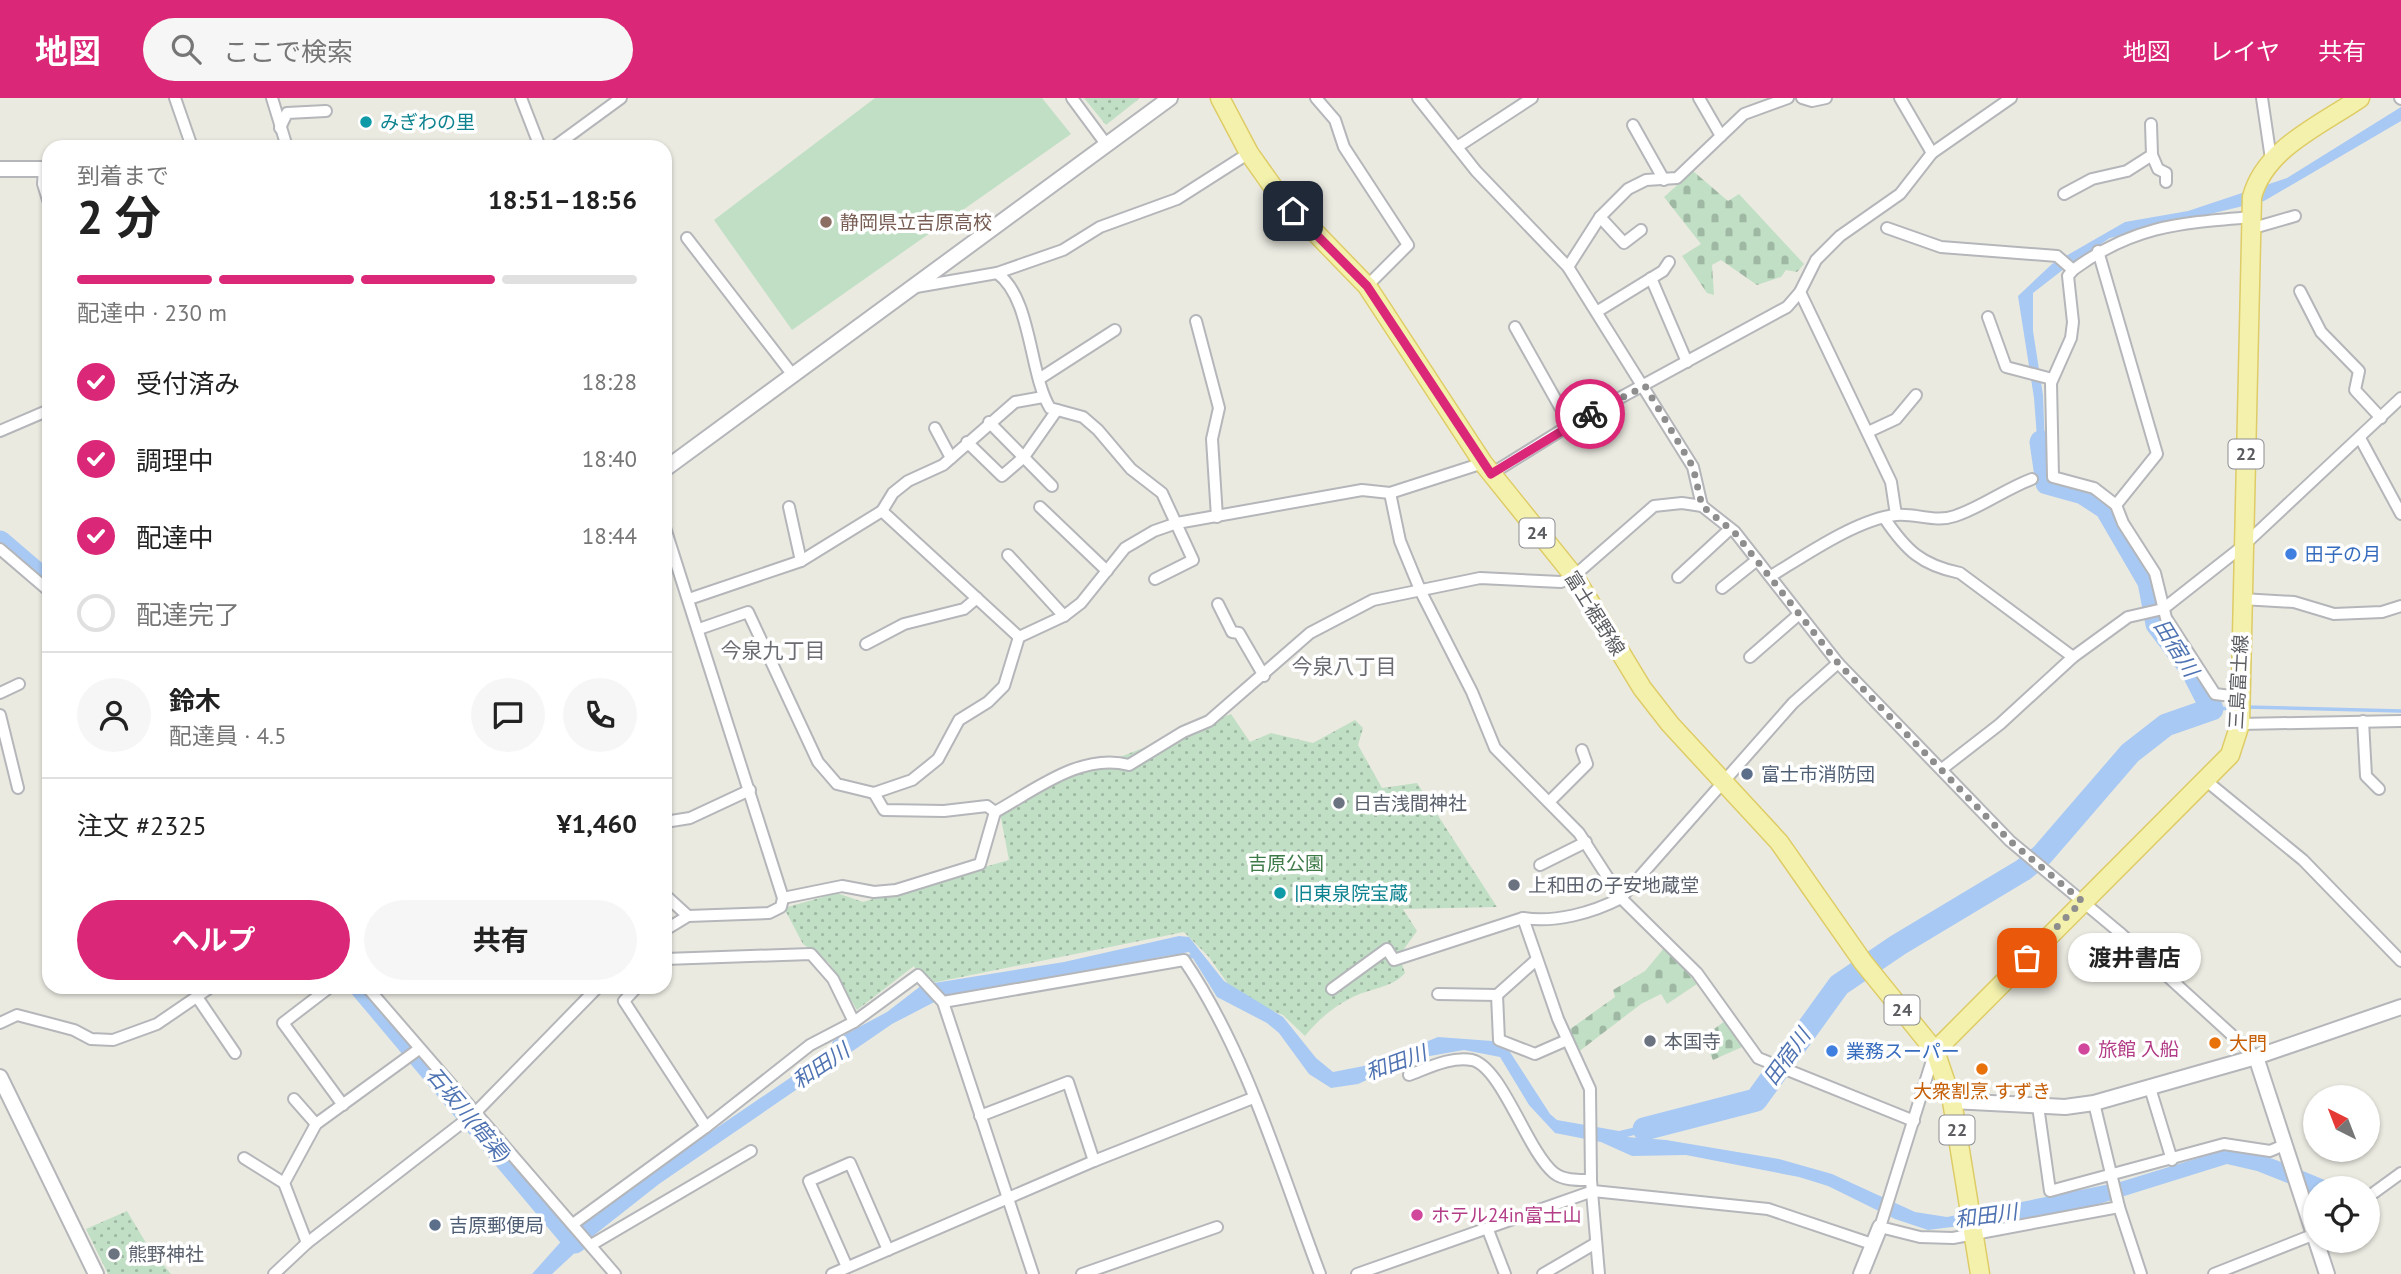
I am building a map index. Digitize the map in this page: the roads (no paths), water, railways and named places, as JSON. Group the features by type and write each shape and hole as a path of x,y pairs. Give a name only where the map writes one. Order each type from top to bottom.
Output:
{"main road":[{"name":"富士裾野線","path":"1220,98 1249,153 1278,194 1367,286 1487,469 1574,576 1642,688 1779,842 1866,965 1935,1051"},
{"name":"三島富士線","path":"1935,1051 2230,755 2240,709 2251,218 2254,189 2271,159 2360,98"},
{"name":"22","path":"1935,1051 1952,1101 1980,1274"}],"street":[{"path":"175,98 190,140"},
{"path":"272,98 284,140"},
{"path":"522,98 537,140"},
{"path":"564,140 621,98"},
{"path":"1072,98 1106,144"},
{"path":"672,464 1170,98"},
{"path":"1316,98 1335,120 1344,148 1408,245 1367,286"},
{"path":"1457,147 1532,98"},
{"path":"1699,98 1721,136"},
{"path":"1568,267 1600,217 1628,189 1646,180 1677,178 1744,114 1774,100 1788,98"},
{"path":"1801,98 1812,101 1826,98"},
{"path":"1900,98 1931,153"},
{"path":"699,629 748,612 818,762 837,784 874,793 912,780 938,759 959,720 988,702 1004,685 1018,637 1064,616 1081,603 1134,540 1177,523 1362,490 1391,493 1487,469 1787,307 1800,292 1816,260 1840,236 1900,194 1931,153 2011,98"},
{"path":"2262,98 2271,159"},
{"path":"1420,99 1457,147 1568,267 1645,386 1693,467 1702,506"},
{"path":"280,128 288,113 326,111"},
{"path":"2151,124 2152,155 2158,169 2166,173 2166,182"},
{"path":"1633,125 1664,180"},
{"path":"913,287 997,273 1063,250 1100,227 1177,199 1249,153"},
{"path":"2064,194 2092,179 2127,171 2152,155"},
{"path":"0,169 42,169"},
{"path":"2295,216 2194,222 2143,233 2098,251 2073,270 2068,276 2073,322 2071,338 2049,378 2053,477 2094,488 2116,505 2123,523 2155,573 2163,609 2215,694 2240,709 2363,721 2401,721"},
{"path":"1600,217 1624,243 1641,230"},
{"path":"1887,228 1941,247 2059,258 2073,270"},
{"path":"687,238 792,374"},
{"path":"2098,251 2157,454 2116,505"},
{"path":"1598,311 1663,271 1669,262"},
{"path":"997,273 1006,279 1025,323 1043,397 1050,408 1083,417 1098,430 1131,469 1162,493 1193,560 1155,579"},
{"path":"1651,278 1688,362"},
{"path":"2300,291 2320,332 2359,371 2355,390 2381,418"},
{"path":"1800,292 1891,482 1896,515"},
{"path":"1988,317 2006,367 2024,369 2049,378"},
{"path":"1196,321 1219,408 1212,439 1217,517"},
{"path":"1515,327 1570,425"},
{"path":"1039,379 1115,330"},
{"path":"1868,432 1896,419 1916,395"},
{"path":"689,599 801,561 882,511 893,493 908,481 943,465 1015,402 1043,397"},
{"path":"1942,769 2000,724 2073,657 2128,617 2163,609 2243,546 2401,398"},
{"path":"967,442 1002,476 1024,457 1057,410"},
{"path":"0,431 42,413"},
{"path":"989,422 1052,486"},
{"path":"934,428 951,458"},
{"path":"2360,438 2401,514"},
{"path":"1770,576 1840,535 1896,515 1930,519 1953,517 2007,488 2032,479"},
{"path":"1391,493 1400,541 1421,592 1472,692 1495,748 1586,842 1621,898 1697,973 1758,1058 1914,1121"},
{"path":"783,898 842,886 874,892 897,890 979,864 995,812 1082,766 1112,760 1129,765 1183,732 1209,722 1310,633 1337,617 1373,600 1480,578 1561,582 1574,576 1654,506 1682,503 1702,506 1730,529 1757,560 1797,616 1838,663 2034,861 2256,1057 2303,1205"},
{"path":"1040,507 1107,571"},
{"path":"789,508 801,561"},
{"path":"882,511 1018,637"},
{"path":"1885,519 1904,547 1932,565 1960,573 2073,657"},
{"path":"1678,577 1730,529"},
{"path":"0,549 42,585"},
{"path":"1009,555 1064,616"},
{"path":"1722,588 1757,560"},
{"path":"672,562 699,629 783,898 781,907 769,913 688,916 672,926"},
{"path":"866,644 904,624 964,609 978,598"},
{"path":"2242,599 2294,602 2334,614 2382,612 2401,606"},
{"path":"1217,604 1232,632 1239,633 1264,676"},
{"path":"1750,657 1797,616"},
{"path":"1332,989 1387,949 1394,960 1523,918 1541,921 1572,915 1605,906 1621,898 1793,703 1838,663"},
{"path":"0,693 19,684"},
{"path":"0,715 18,788"},
{"path":"2363,721 2366,775 2379,789"},
{"path":"1549,802 1587,764 1582,750"},
{"path":"2204,779 2303,860 2401,961"},
{"path":"672,821 690,818 750,790"},
{"path":"874,793 884,810 944,811 987,806 995,812"},
{"path":"1540,865 1586,842"},
{"path":"672,901 688,916"},
{"path":"1523,918 1535,961 1549,987 1567,1040 1590,1089 1592,1186 1599,1274"},
{"path":"672,959 811,954 833,979 854,1022"},
{"path":"943,1002 1184,960 1208,996 1253,1098 1320,1274"},
{"path":"1438,994 1497,995 1535,961"},
{"path":"573,1224 706,1127 810,1045 854,1022 918,975 943,1002 1033,1274"},
{"path":"0,1023 17,1015 74,1030 91,1039 113,1040 157,1024 201,994"},
{"path":"321,994 283,1023 343,1105"},
{"path":"372,994 416,1051 475,1112 615,1274"},
{"path":"274,1274 307,1243 475,1112 591,994"},
{"path":"631,994 624,1002 706,1127"},
{"path":"1497,995 1499,1040 1535,1054 1567,1040"},
{"path":"197,997 235,1053"},
{"path":"1952,1101 2065,1107 2094,1102 2256,1057 2401,1007"},
{"path":"285,1183 316,1124 416,1051"},
{"path":"1861,1274 1891,1196 1935,1051"},
{"path":"1409,1075 1454,1059 1474,1060 1498,1082 1530,1141 1555,1174 1571,1180 1592,1186 1768,1209 1872,1244"},
{"path":"0,1077 96,1274"},
{"path":"980,1116 1068,1082 1094,1161"},
{"path":"2150,1088 2172,1160"},
{"path":"832,1274 1094,1161 1253,1098"},
{"path":"295,1099 316,1124"},
{"path":"2094,1102 2112,1179 2140,1274"},
{"path":"2038,1106 2050,1191 2112,1179 2224,1144 2270,1151 2284,1145"},
{"path":"591,1245 751,1151"},
{"path":"244,1158 285,1183 307,1243"},
{"path":"847,1267 809,1181 850,1163 888,1250"},
{"path":"2380,1188 2401,1172"},
{"path":"1357,1274 1488,1230 1592,1186"},
{"path":"1882,1222 1920,1237 1972,1232 2119,1204"},
{"path":"1082,1274 1217,1227"},
{"path":"1488,1230 1505,1274"},
{"path":"2214,1274 2303,1239"},
{"path":"1544,1274 1596,1243"},
{"path":"2320,1253 2327,1274"}],"water":[{"path":"2401,107 2401,121 2264,201 2110,238 2033,293 2033,331 2043,395 2046,474 2050,482 2070,486 2106,505 2101,509 2081,495 2044,487 2040,477 2034,398 2018,296 2052,264 2125,222 2188,211 2287,178"},
{"path":"1179,936 1189,937 1224,981 1283,1017 1316,1058 1333,1072 1369,1065 1438,1037 1492,1041 1508,1049 1550,1114 1557,1120 1619,1131 1671,1119 1673,1124 1627,1137 1666,1140 1779,1159 1832,1174 1915,1212 1947,1217 2120,1182 2224,1150 2243,1149 2315,1176 2303,1176 2303,1189 2257,1171 2227,1164 2073,1212 1928,1230 1895,1219 1828,1186 1799,1177 1686,1155 1632,1156 1601,1142 1555,1133 1529,1105 1500,1057 1464,1050 1413,1059 1358,1084 1331,1088 1309,1074 1279,1033 1267,1023 1217,997 1189,952 946,996 892,1024 659,1184 593,1236 552,1274 532,1274 566,1236 621,1193 828,1052 833,1041 887,1012 922,985 1064,962"}],"waterway":[{"name":"田宿川","path":"1644,1129 1756,1100 1839,985 1898,945 2023,870 2042,855 2130,753 2166,725 2212,709 2192,670 2157,624 2149,582 2106,508 2083,493 2047,483 2041,442"},
{"name":"石坂川(暗渠)","path":"0,542 42,578"},
{"path":"2246,707 2401,711"},
{"path":"2212,709 2234,708"},
{"name":"和田川","path":"1175,954 1195,957"},
{"name":"石坂川(暗渠)","path":"367,994 575,1242"}],"place":[{"name":"みぎわの里","path":"366,122"},
{"name":"静岡県立吉原高校","path":"826,222"},
{"name":"田子の月","path":"2291,554"},
{"name":"富士市消防団","path":"1747,774"},
{"name":"日吉浅間神社","path":"1339,803"},
{"name":"上和田の子安地蔵堂","path":"1514,885"},
{"name":"旧東泉院宝蔵","path":"1280,893"},
{"name":"渡井書店","path":"2027,958"},
{"name":"本国寺","path":"1650,1041"},
{"name":"大門","path":"2215,1043"},
{"name":"旅館 入船","path":"2084,1049"},
{"name":"業務スーパー","path":"1832,1051"},
{"name":"大衆割烹 すずき","path":"1982,1069"},
{"name":"ホテル24in富士山","path":"1417,1215"},
{"name":"吉原郵便局","path":"435,1225"},
{"name":"熊野神社","path":"114,1254"}],"district":[{"name":"今泉九丁目","path":"773,651"},
{"name":"今泉八丁目","path":"1344,667"}],"park label":[{"name":"吉原公園","path":"1286,863"}]}
